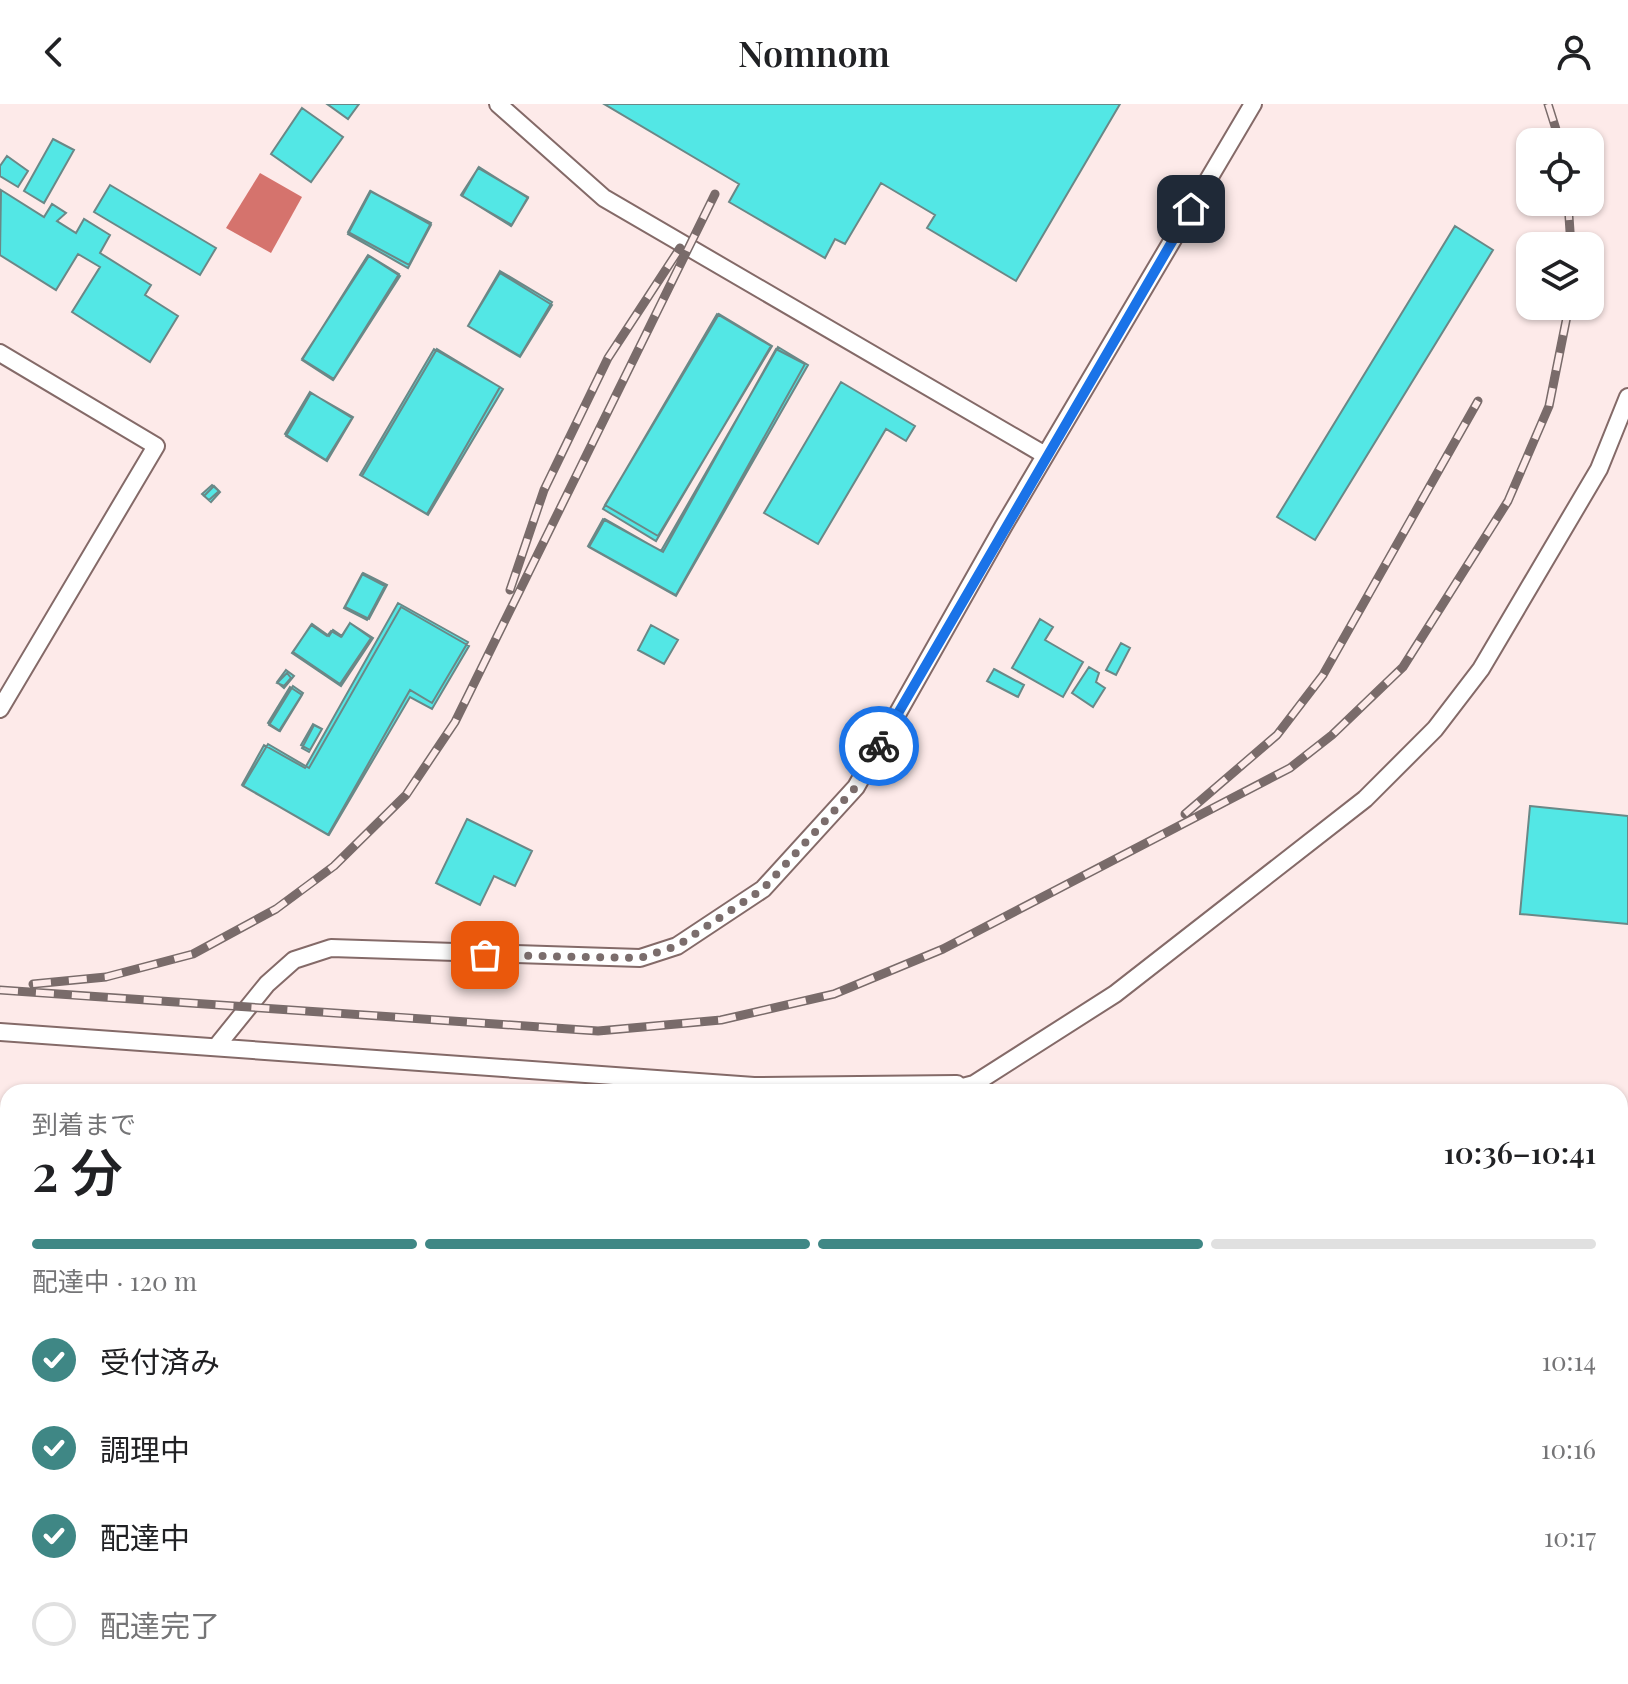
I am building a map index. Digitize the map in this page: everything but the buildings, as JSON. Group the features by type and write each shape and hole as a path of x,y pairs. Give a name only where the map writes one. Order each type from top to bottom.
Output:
{"lane":[{"path":"498,104 604,198 1045,455"},
{"path":"216,1047 267,984 294,960 331,948 640,958 677,946 763,889 856,787 1045,455 1253,104"},
{"path":"0,353 156,446 0,709"},
{"path":"974,1084 1115,994 1221,913 1365,799 1435,729 1481,669 1599,469 1628,397"},
{"path":"0,1032 726,1084"}],"shaded area":[{"path":"260,173 302,197 271,253 226,228"}],"railway":[{"path":"1548,104 1556,128"},
{"path":"33,984 106,977 193,954 276,909 334,866 406,795 455,722 715,194"},
{"path":"1569,216 1570,232"},
{"path":"510,590 544,490 608,358 680,248"},
{"path":"0,990 598,1031 721,1020 834,994 943,949 1290,768 1332,735 1403,667 1508,501 1549,406 1566,320"},
{"path":"1185,814 1277,735 1323,675 1478,401"}],"way so far":[{"path":"485,955 640,958 677,946 763,889 856,787 879,746"}],"route":[{"path":"879,746 1003,527 1191,209"}]}
